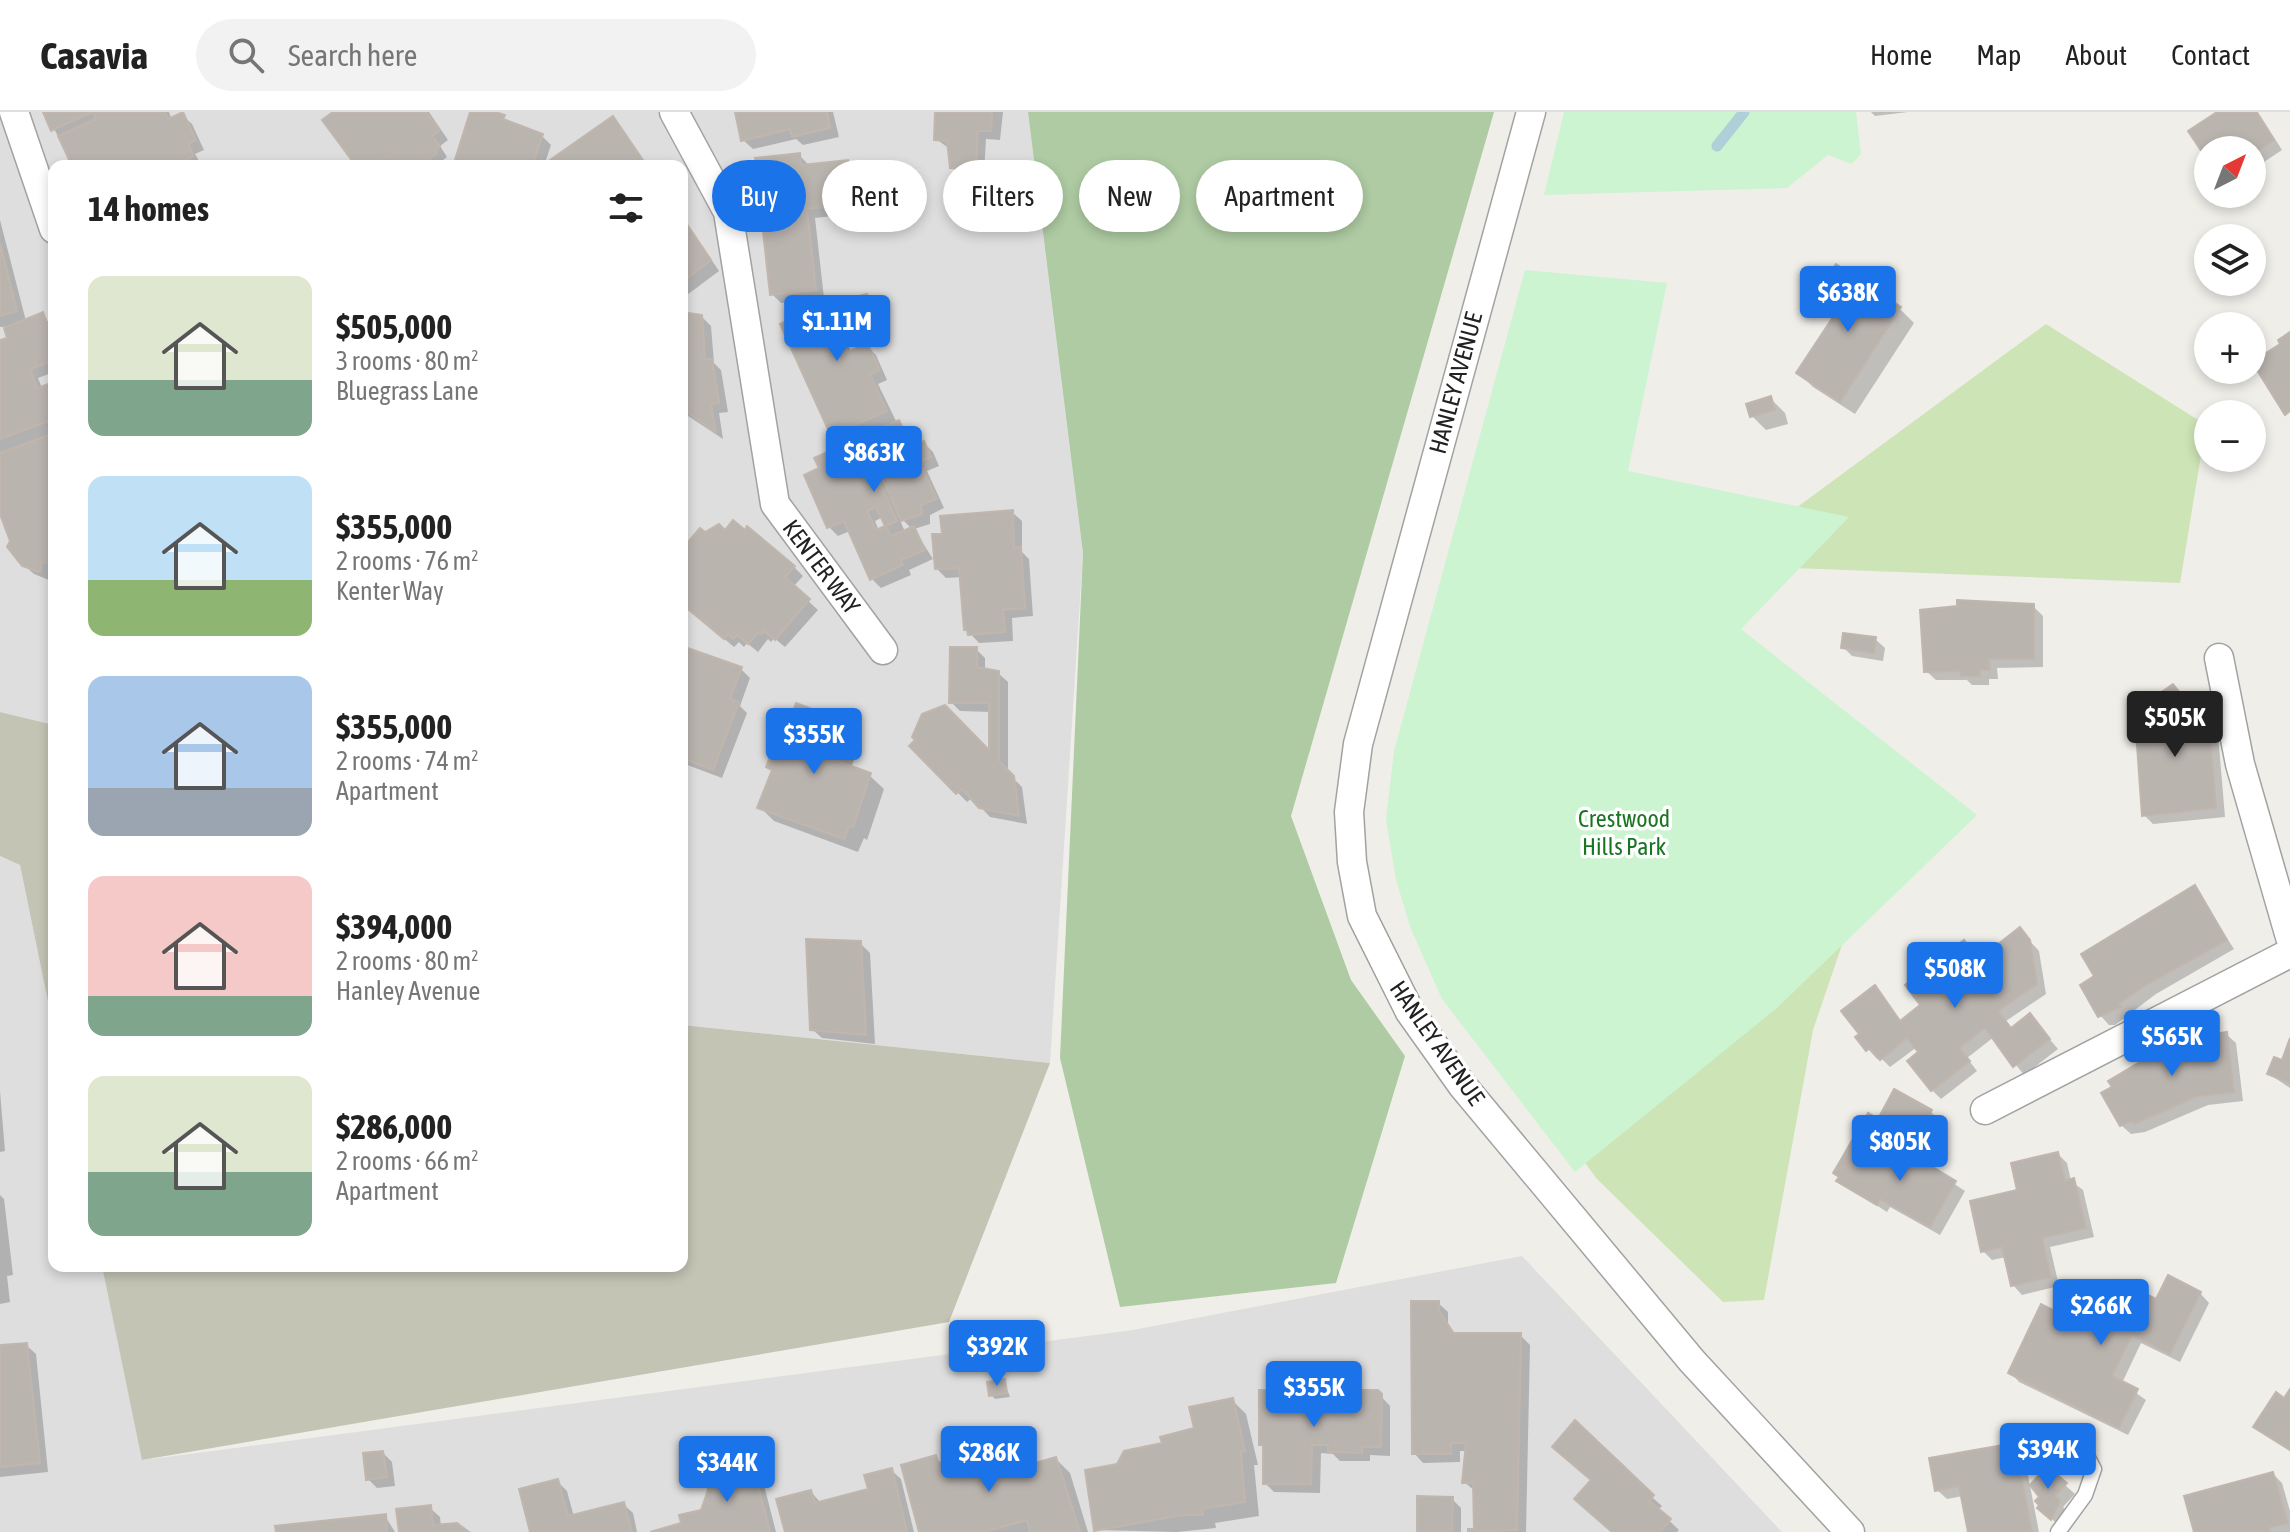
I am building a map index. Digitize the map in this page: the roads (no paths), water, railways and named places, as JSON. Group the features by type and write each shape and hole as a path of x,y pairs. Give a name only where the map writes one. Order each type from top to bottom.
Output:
{"street":[{"path":"14,112 48,211"},
{"name":"KENTER WAY","path":"674,112 728,212 775,504 883,650"},
{"name":"HANLEY AVENUE","path":"1531,112 1358,744 1349,812 1352,862 1362,916 1410,1012 1462,1085 1692,1361 1850,1532"},
{"path":"2219,658 2240,764 2290,937"},
{"path":"1985,1110 2290,953"}],"lane":[{"path":"2058,1532 2085,1495 2094,1469 2074,1432"}],"waterway":[{"path":"1717,146 1744,112"}],"park label":[{"name":"Crestwood Hills Park","path":"1624,833"}]}
